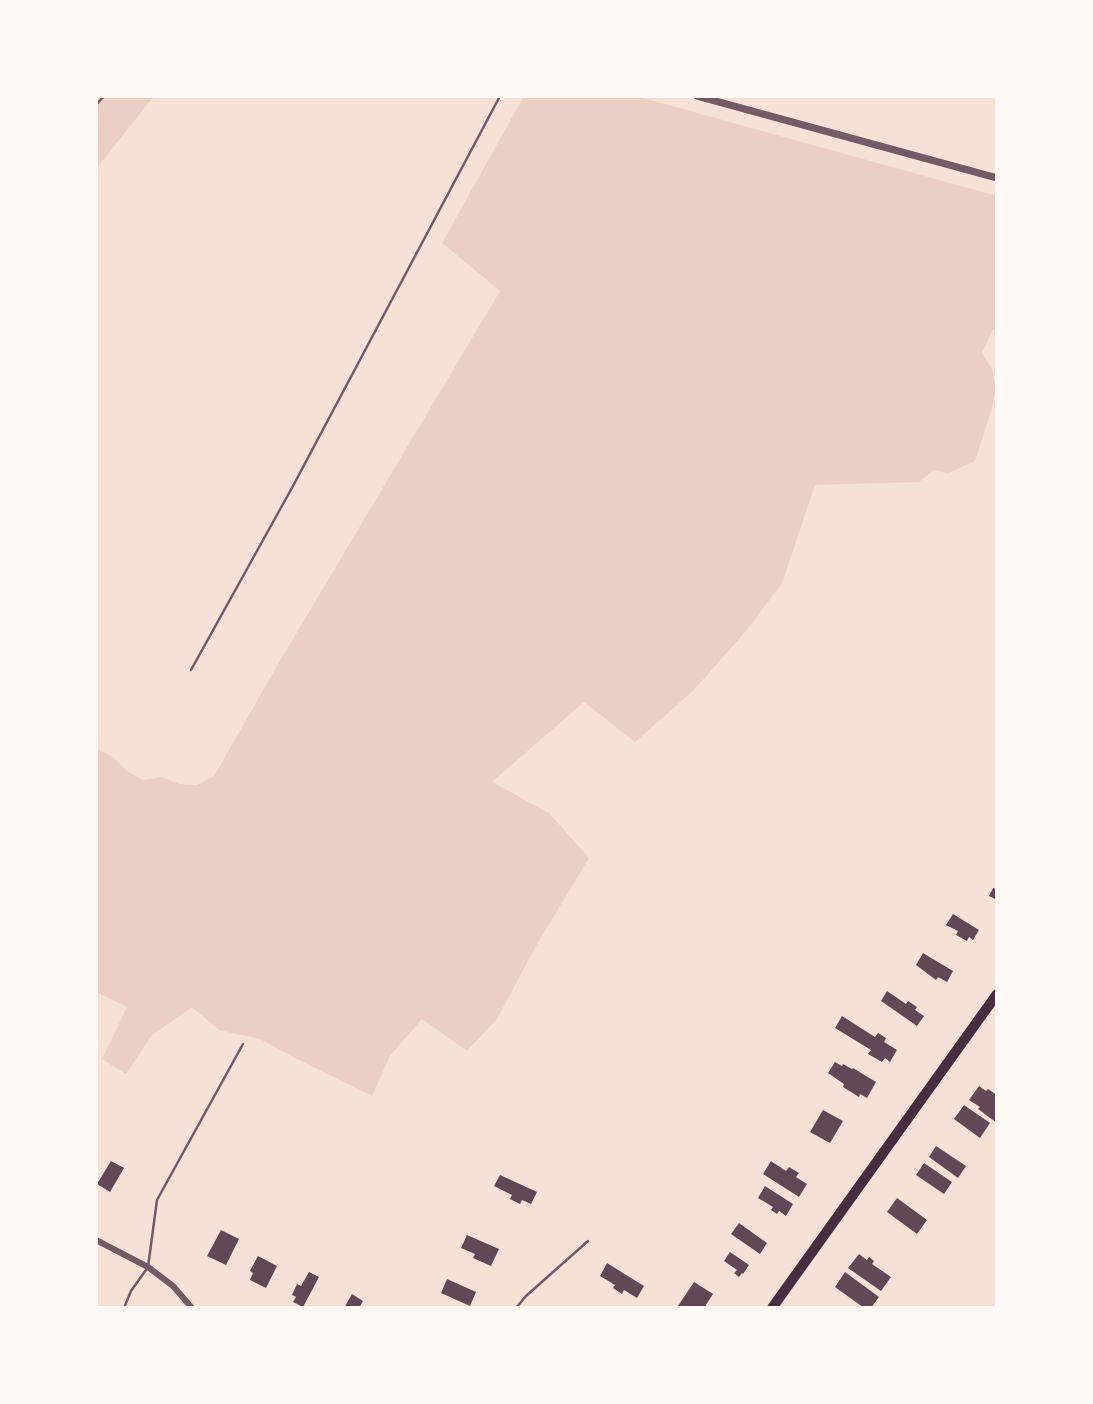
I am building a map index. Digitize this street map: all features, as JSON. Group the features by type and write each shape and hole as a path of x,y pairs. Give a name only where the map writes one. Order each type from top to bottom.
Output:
{"main road":[{"path":"772,1308 997,994"}],"street":[{"path":"697,96 997,178"},
{"path":"96,1240 148,1268 173,1286 192,1308"}],"lane":[{"path":"96,105 104,96"},
{"path":"191,670 293,486 500,96"},
{"path":"124,1308 131,1290 148,1268 157,1200 243,1044"},
{"path":"516,1308 588,1241"}],"shaded area":[{"path":"96,96 154,96 96,169"},
{"path":"524,96 636,96 997,196 997,327 992,331 982,353 992,369 996,388 975,461 948,473 934,470 919,482 815,485 782,583 746,631 693,691 635,742 584,702 492,782 549,813 589,858 536,946 497,1019 467,1051 422,1019 390,1056 372,1096 260,1039 219,1030 192,1007 151,1036 126,1074 102,1059 127,1007 96,992 96,748 113,757 127,771 143,780 162,777 179,784 197,785 214,776 500,291 442,243"}],"building":[{"path":"993,888 997,889 997,900 989,896"},
{"path":"953,914 979,930 973,940 969,937 967,941 956,935 958,931 946,925"},
{"path":"923,953 953,971 947,982 938,977 936,980 916,965"},
{"path":"887,991 906,1004 908,1001 917,1007 915,1010 924,1016 917,1026 881,1001"},
{"path":"842,1016 875,1037 878,1033 886,1038 884,1042 897,1050 890,1062 885,1058 882,1062 868,1054 871,1050 835,1028"},
{"path":"835,1062 853,1068 876,1082 867,1098 860,1094 859,1097 843,1087 844,1084 828,1073"},
{"path":"979,1086 997,1095 997,1123 969,1100"},
{"path":"964,1105 990,1123 980,1138 954,1119"},
{"path":"823,1110 843,1121 830,1143 810,1132"},
{"path":"936,1146 966,1166 958,1178 929,1157"},
{"path":"111,1161 124,1168 110,1192 97,1184"},
{"path":"771,1161 786,1171 789,1167 799,1173 796,1177 807,1184 799,1197 763,1174"},
{"path":"924,1163 952,1182 944,1194 916,1175"},
{"path":"500,1175 537,1192 531,1204 522,1200 520,1204 510,1199 512,1195 494,1186"},
{"path":"765,1186 793,1204 786,1216 779,1211 777,1214 771,1210 773,1207 758,1198"},
{"path":"897,1198 927,1220 917,1234 887,1212"},
{"path":"739,1223 767,1243 760,1254 731,1234"},
{"path":"221,1230 239,1239 226,1265 207,1256"},
{"path":"467,1235 499,1249 491,1266 473,1258 475,1254 461,1248"},
{"path":"730,1252 749,1265 739,1277 734,1273 737,1270 724,1261"},
{"path":"859,1254 867,1260 869,1257 874,1261 872,1264 891,1277 881,1291 848,1268"},
{"path":"258,1256 277,1266 266,1288 250,1280 253,1273 250,1271"},
{"path":"607,1263 644,1286 637,1298 624,1290 622,1294 613,1288 615,1285 600,1276"},
{"path":"309,1272 319,1277 303,1307 293,1302 296,1297 292,1295 297,1284 301,1286"},
{"path":"845,1272 879,1297 871,1308 864,1308 835,1287"},
{"path":"447,1279 476,1292 470,1306 441,1293"},
{"path":"694,1282 713,1294 704,1308 680,1308 678,1306"},
{"path":"352,1294 363,1301 359,1308 344,1308"}]}
